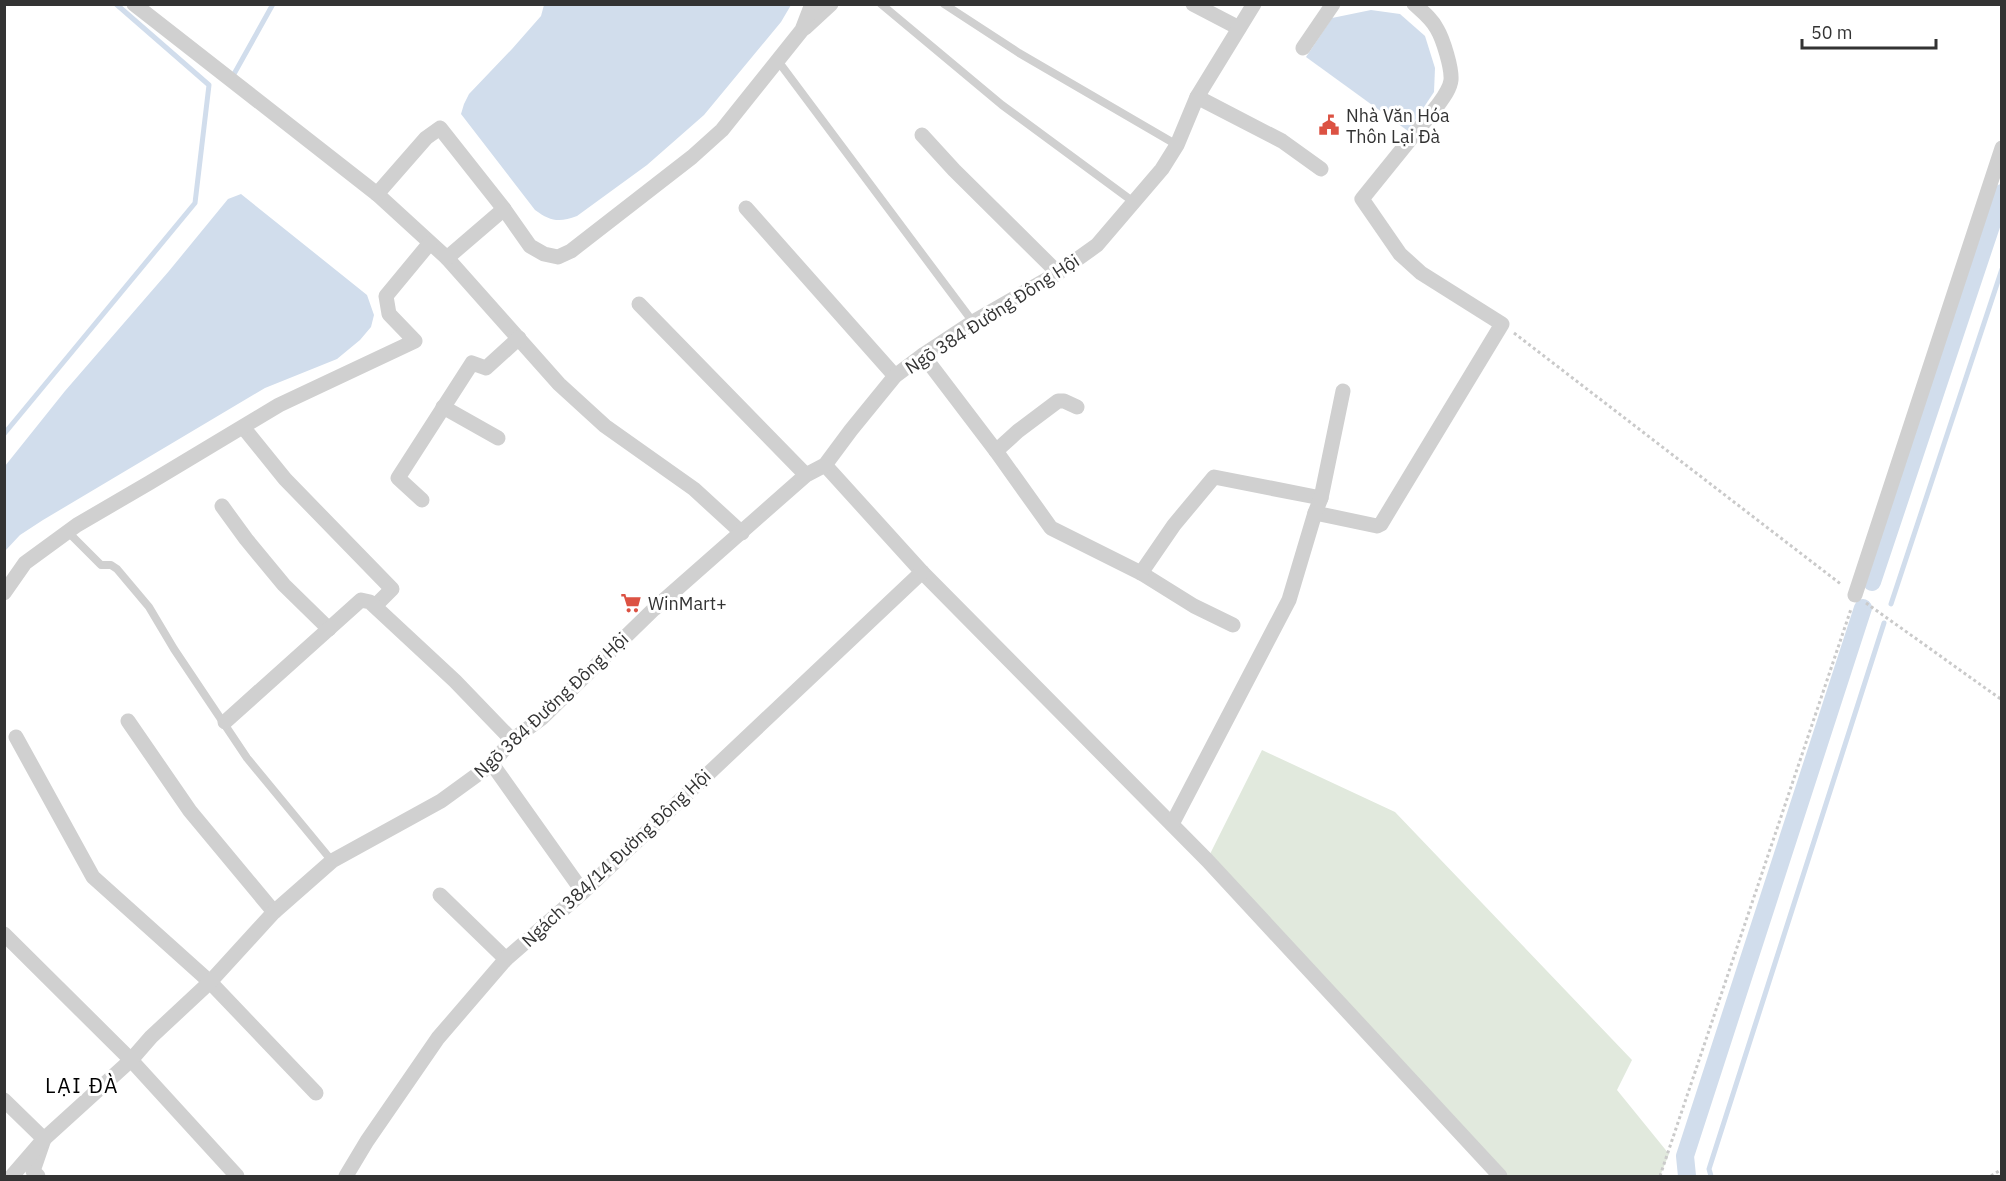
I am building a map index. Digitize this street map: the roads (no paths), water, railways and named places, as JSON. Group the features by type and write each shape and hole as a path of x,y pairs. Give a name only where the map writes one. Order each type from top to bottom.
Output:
{"street":[{"path":"134,4 377,194 429,244 447,258 559,384 605,426 694,489 742,533"},
{"path":"802,30 812,4"},
{"path":"377,194 426,138 440,128 530,246 544,254 558,257 571,251 692,157 714,137 802,30 831,4"},
{"path":"1193,4 1239,28"},
{"name":"Ngõ 384 Đường Đông Hội","path":"12,1176 44,1139 131,1060 151,1037 210,982 274,912 333,861 441,801 492,764 512,740 542,718 654,609 806,475 825,465 895,376 973,322 1058,273 1097,245 1162,169 1177,145 1197,98 1254,4"},
{"path":"1303,48 1333,4"},
{"path":"1141,573 1174,525 1214,477 1318,506 1377,526 1381,524 1502,324 1421,273 1400,254 1362,199 1438,105 1446,94 1451,80 1438,30 1429,17 1414,4"},
{"path":"1197,98 1282,141 1321,169"},
{"path":"922,135 1058,273"},
{"path":"1855,596 2001,148"},
{"path":"746,208 895,376"},
{"path":"447,258 504,209"},
{"path":"4,593 25,563 67,531 279,405 415,341 389,314 386,296 429,244"},
{"path":"639,304 806,475"},
{"path":"422,500 398,478 472,363 486,368 519,338"},
{"path":"923,355 1051,528 1141,573 1194,606 1233,625"},
{"path":"1172,824 1289,600 1318,506 1343,391"},
{"path":"996,451 1058,401 1064,401 1077,407"},
{"path":"443,407 498,438"},
{"path":"243,426 285,479 392,589 375,606"},
{"path":"825,465 922,572 1172,824 1500,1176"},
{"path":"222,506 284,585 329,629"},
{"name":"Ngách 384/14 Đường Đông Hội","path":"346,1176 367,1141 438,1038 506,959 583,892 922,572"},
{"path":"225,722 361,600 375,606 455,681 512,740"},
{"path":"128,721 190,811 274,912"},
{"path":"16,737 93,877 210,982 316,1093"},
{"path":"492,764 583,892"},
{"path":"440,895 506,959"},
{"path":"4,934 131,1060 237,1176"},
{"path":"4,1100 44,1139 33,1171 38,1176"}],"lane":[{"path":"881,4 1002,105 1135,203"},
{"path":"944,4 1019,53 1177,145"},
{"path":"778,61 973,322"},
{"path":"67,531 101,565 111,565 117,569 149,607 174,649 247,758 333,861"}],"water":[{"path":"544,4 791,5 781,22 704,115 647,165 577,216 560,220 545,217 535,210 461,114 469,94 541,16"},
{"path":"1371,10 1400,14 1425,36 1435,68 1434,92 1408,131 1306,57 1332,18"},
{"path":"241,194 367,295 374,315 371,327 360,340 337,359 265,388 43,520 20,535 5,551 5,466 65,391 228,199"}],"waterway":[{"path":"4,434 195,203 209,85 116,4"},
{"path":"234,74 273,4"},
{"path":"1872,582 2002,193"},
{"path":"1891,604 2002,269"},
{"path":"1687,1176 1685,1156 1863,608"},
{"path":"1711,1176 1709,1169 1884,623"}],"place":[{"name":"Nhà Văn Hóa Thôn Lại Đà","path":"1329,125"},
{"name":"WinMart+","path":"631,603"}],"district":[{"name":"LẠI ĐÀ","path":"82,1085"}]}
